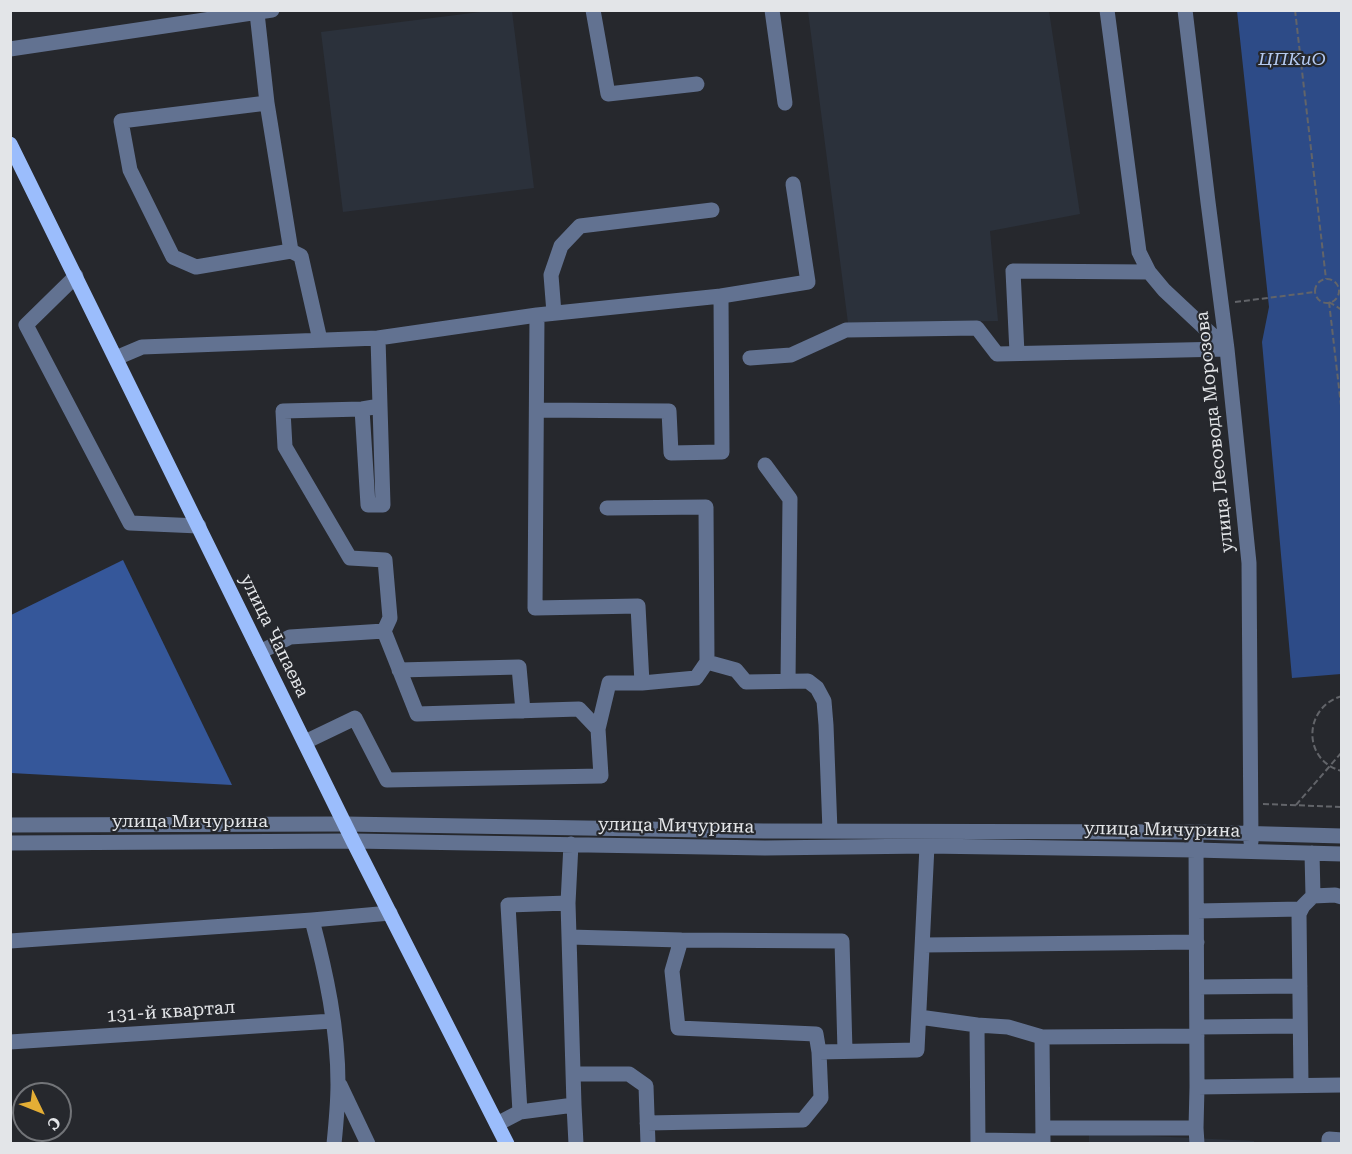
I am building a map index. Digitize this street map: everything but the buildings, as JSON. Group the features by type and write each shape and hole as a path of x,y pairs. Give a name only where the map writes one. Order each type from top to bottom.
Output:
{"main road":[{"name":"улица Чапаева","path":"10,144 353,841 507,1143"}],"street":[{"path":"592,10 608,94 697,84"},
{"path":"772,10 785,103"},
{"path":"1107,10 1139,252 1149,272 1177,303 1227,349"},
{"name":"улица Лесовода Морозова","path":"1185,10 1227,349 1249,563 1251,852"},
{"path":"10,49 185,17 265,12 267,104 291,251"},
{"path":"267,104 121,121 130,170 173,257 196,267 291,251 301,256 320,340"},
{"path":"116,358 142,347 378,338 537,315 721,296 808,282 793,184"},
{"path":"554,313 551,275 561,246 580,226 712,210"},
{"path":"1017,353 1013,271 1149,272"},
{"path":"76,276 26,326 130,523 199,526"},
{"path":"537,410 669,411 671,453 722,453 721,296"},
{"path":"537,315 535,609 638,606 642,683"},
{"path":"750,358 791,355 846,330 977,328 997,354 1227,349"},
{"path":"362,409 368,505 383,505 378,338"},
{"path":"380,406 362,409 283,411 285,447 350,558 385,560 390,618 384,631 417,714 579,709 598,729"},
{"path":"765,465 790,499 788,681"},
{"path":"305,742 355,718 387,780 601,776 598,729 609,683 642,683 696,678 707,662 706,507 607,508"},
{"path":"260,651 290,637 384,631"},
{"path":"707,662 736,670 746,682 808,681 818,687 824,701 830,831"},
{"path":"399,670 519,667 523,711"},
{"name":"улица Мичурина","path":"10,825 345,824 830,831 1196,832 1341,836"},
{"path":"977,1026 978,1142 1043,1138 1196,1136 1196,832"},
{"name":"улица Мичурина","path":"10,843 353,841 765,848 927,846 1341,854"},
{"path":"571,844 568,903 576,1143"},
{"path":"819,1052 917,1050 927,846"},
{"path":"1301,1085 1299,918 1301,909 1313,896 1312,853"},
{"path":"1313,896 1341,897"},
{"path":"520,1112 508,905 568,903"},
{"path":"1197,911 1301,909"},
{"path":"10,942 390,913"},
{"path":"312,920 333,1021 338,1082 334,1143"},
{"path":"569,937 842,941 846,1051"},
{"path":"647,1124 803,1120 821,1098 816,1034 678,1028 672,971 681,940"},
{"path":"922,945 1197,942"},
{"path":"1197,987 1300,986"},
{"path":"919,1017 977,1026 1008,1027 1042,1037 1300,1026"},
{"name":"131-й квартал","path":"10,1042 333,1021"},
{"path":"1042,1037 1043,1138"},
{"path":"573,1074 629,1074 646,1086 648,1143"},
{"path":"338,1082 368,1143"},
{"path":"1197,1087 1341,1085"},
{"path":"497,1124 520,1112 574,1105"},
{"path":"1329,1143 1329,1139 1341,1140"}],"path":[{"path":"1295,10 1326,279"},
{"path":"1329,302 1336,298 1339,289 1335,281 1326,279 1318,283 1316,292 1320,300 1329,302 1341,310"},
{"path":"1221,303 1316,292"},
{"path":"1329,302 1341,414"},
{"path":"1341,696 1322,707 1312,730 1312,738 1318,754 1329,766 1341,771"},
{"path":"1296,805 1341,752"},
{"path":"1252,804 1341,807"}],"shaded area":[{"path":"488,11 512,11 534,188 343,212 321,32"},
{"path":"808,11 1049,11 1080,214 990,231 998,321 848,323"},
{"path":"123,560 232,785 11,773 11,615"},
{"path":"1089,1133 1254,1141 1254,1143 1089,1143"}],"green space":[{"name":"ЦПКиО","path":"1237,11 1341,11 1341,674 1292,678 1262,342 1269,307"}]}
